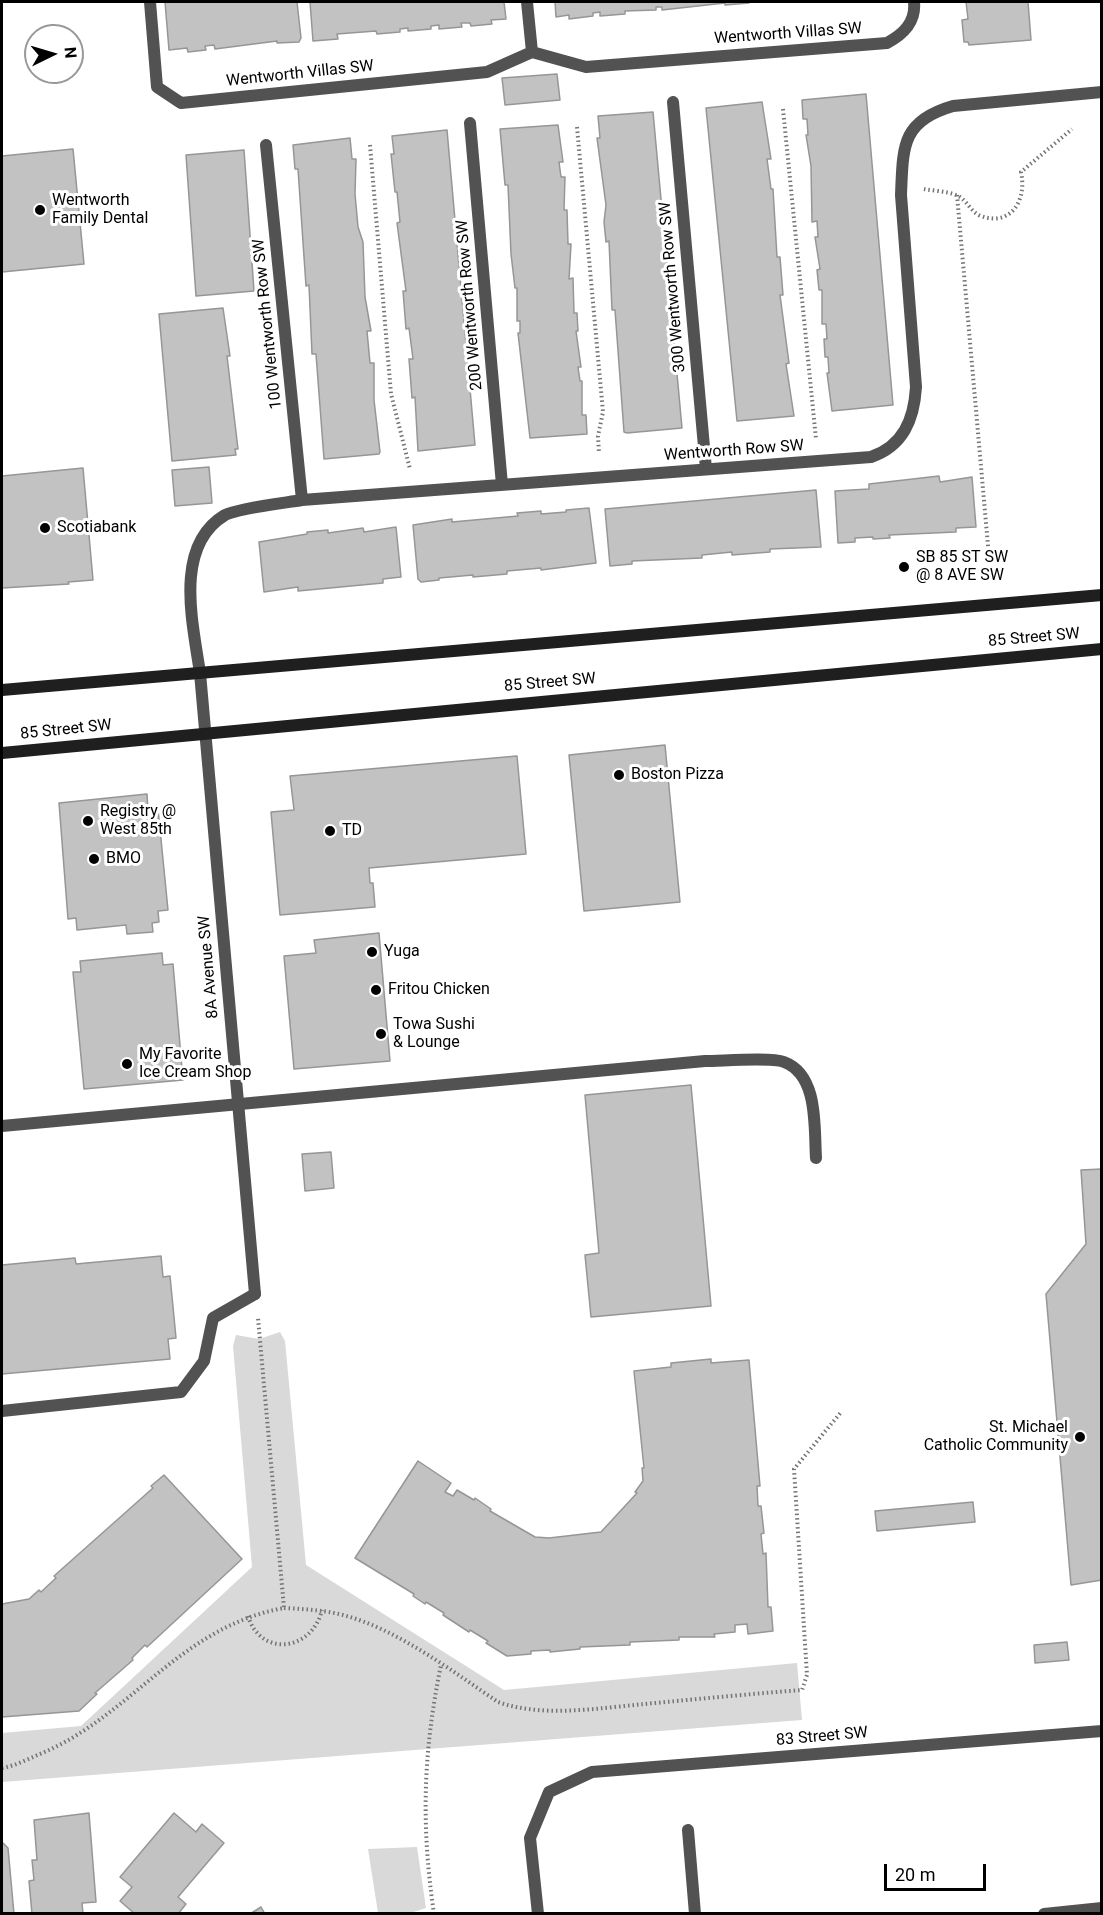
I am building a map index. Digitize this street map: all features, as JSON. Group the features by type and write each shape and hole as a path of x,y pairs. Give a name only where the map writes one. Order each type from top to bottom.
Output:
{"main road":[{"path":"2,690 1101,595"},
{"name":"85 Street SW","path":"2,753 1101,649"}],"street":[{"name":"Wentworth Villas SW","path":"150,2 158,87 181,103 487,72 532,52 586,67 887,43 903,34 915,11 914,2"},
{"path":"527,2 532,52"},
{"name":"Wentworth Row SW","path":"200,673 192,616 191,577 198,545 208,529 227,514 302,500 871,457 883,453 903,434 912,419 916,387 902,185 904,149 908,134 919,120 933,112 953,106 1101,92"},
{"name":"300 Wentworth Row SW","path":"673,102 706,469"},
{"name":"200 Wentworth Row SW","path":"470,123 502,485"},
{"name":"100 Wentworth Row SW","path":"266,145 302,500"},
{"name":"8A Avenue SW","path":"200,673 255,1294"},
{"path":"2,1126 705,1061 784,1062 802,1076 811,1100 816,1158"},
{"path":"2,1411 181,1392 204,1361 213,1318 255,1294"},
{"name":"83 Street SW","path":"538,1914 530,1838 549,1792 592,1772 1101,1731"},
{"path":"688,1830 695,1914"},
{"path":"1044,1914 1101,1908"}],"path":[{"path":"783,109 818,461"},
{"path":"577,127 603,412 598,436 601,478"},
{"path":"902,185 957,195 981,216 997,217 1007,214 1020,203 1023,195 1021,172 1072,129"},
{"path":"370,145 391,394 409,459 411,490"},
{"path":"957,195 989,557"},
{"path":"255,1294 284,1608"},
{"path":"2,1768 60,1746 119,1705 190,1647 248,1616 284,1608 322,1610 345,1615 384,1631 498,1702 532,1709 614,1706 802,1690 807,1675 794,1469 842,1411"},
{"path":"248,1616 258,1634 268,1641 288,1644 298,1642 313,1632 322,1610"},
{"path":"434,1914 425,1852 425,1772 429,1721 441,1665"}],"shaded area":[{"path":"280,1332 285,1341 306,1565 504,1690 797,1663 802,1720 2,1782 2,1733 81,1726 252,1567 233,1346 236,1335 259,1339"},
{"path":"417,1847 426,1908 410,1913 378,1913 368,1849"}],"building":[{"path":"165,2 297,2 301,38 299,42 277,43 277,41 215,49 214,45 205,46 206,50 188,52 187,48 169,50"},
{"path":"310,2 504,2 506,19 491,20 492,24 471,26 470,23 461,23 462,27 439,29 439,25 431,26 431,29 408,31 408,28 400,29 400,32 337,34 338,39 313,41"},
{"path":"555,2 749,3 725,5 725,3 662,10 662,7 656,7 656,10 625,11 625,14 600,16 600,12 593,13 593,16 569,19 569,15 556,17"},
{"path":"966,2 1028,2 1031,40 969,45 968,42 964,42 962,20 968,19"},
{"path":"557,74 560,100 505,105 502,78"},
{"path":"866,94 893,405 832,411 827,373 829,373 828,357 825,357 826,324 822,324 822,290 819,290 817,270 820,269 815,237 818,237 817,221 812,222 811,166 806,135 808,135 807,119 803,119 802,100"},
{"path":"762,102 771,159 767,159 771,189 773,189 777,257 780,257 783,295 780,295 789,363 786,364 794,416 737,421 706,108"},
{"path":"653,112 682,428 627,433 624,432 615,310 612,310 609,241 606,242 604,222 606,205 597,138 600,138 598,116"},
{"path":"558,125 563,162 559,162 561,177 565,177 564,210 567,210 568,244 571,244 569,279 573,278 574,313 577,313 578,331 576,331 581,367 578,367 580,381 582,381 582,415 586,415 587,434 530,438 518,333 520,333 520,321 517,321 517,288 515,288 511,254 508,185 505,185 500,129"},
{"path":"447,130 475,445 418,451 415,397 412,398 409,359 413,359 409,328 406,329 403,291 406,291 397,223 400,222 391,154 394,154 392,136"},
{"path":"350,138 352,159 356,159 355,194 358,227 363,242 365,297 371,331 367,331 370,363 374,363 374,400 380,452 379,454 324,459 316,354 312,354 309,285 306,286 298,169 295,169 293,145"},
{"name":"Wentworth Family Dental","path":"73,149 84,264 2,272 2,156"},
{"path":"244,150 254,291 196,296 186,155"},
{"path":"223,308 230,356 227,356 238,449 235,449 236,455 172,461 159,314"},
{"path":"209,467 212,503 175,506 172,470"},
{"name":"Scotiabank","path":"83,468 93,580 68,582 69,584 2,588 2,476"},
{"path":"939,476 940,482 972,477 976,527 956,528 956,532 889,535 890,538 855,538 855,542 838,543 835,491 869,489 869,484"},
{"path":"816,490 821,547 770,549 770,552 732,555 732,552 702,555 702,558 632,561 632,564 610,566 605,509"},
{"path":"589,508 596,563 541,570 541,568 507,571 507,574 439,578 439,580 421,582 418,579 413,525 452,519 452,522 518,516 517,513 541,511 541,514"},
{"path":"396,527 401,577 383,579 383,583 298,591 298,587 264,592 259,542 307,534 307,532 328,530 328,533 363,528 364,532"},
{"path":"665,745 680,902 584,911 569,755"},
{"path":"517,756 526,854 369,868 375,907 280,915 271,812 294,810 290,776"},
{"path":"147,794 148,811 158,809 168,910 158,911 159,922 152,923 153,932 127,934 126,925 77,930 76,918 68,919 59,803"},
{"path":"379,933 390,1061 294,1069 284,956 316,953 314,940"},
{"path":"162,953 163,965 173,964 183,1080 84,1089 73,972 81,972 80,961"},
{"path":"691,1085 711,1306 591,1317 585,1255 599,1253 585,1095"},
{"path":"331,1152 334,1188 305,1191 302,1154"},
{"name":"St. Michael Catholic Community","path":"1102,1169 1102,1580 1071,1585 1046,1294 1086,1244 1081,1170"},
{"path":"161,1256 163,1277 170,1276 176,1338 168,1339 170,1359 2,1374 2,1265 75,1258 76,1264"},
{"path":"711,1359 711,1363 749,1360 760,1486 757,1486 758,1506 761,1506 764,1533 761,1534 763,1554 766,1553 768,1607 771,1607 773,1631 748,1634 747,1624 735,1625 735,1632 714,1634 715,1637 679,1637 679,1640 630,1642 630,1645 580,1647 580,1649 550,1652 550,1650 531,1651 531,1654 507,1656 486,1643 488,1641 470,1630 469,1632 443,1615 444,1613 426,1602 425,1604 413,1596 414,1594 355,1558 418,1461 451,1483 445,1492 453,1496 457,1490 474,1500 475,1498 491,1509 490,1511 535,1537 549,1538 601,1532 637,1493 635,1492 643,1481 642,1468 644,1468 634,1371 671,1367 671,1363"},
{"path":"164,1475 242,1559 147,1647 145,1645 132,1658 133,1660 95,1693 97,1694 79,1711 2,1717 2,1604 29,1599 39,1590 41,1592 56,1578 54,1576 153,1488 151,1486"},
{"path":"973,1502 975,1522 877,1531 875,1511"},
{"path":"1067,1642 1069,1660 1035,1663 1034,1645"},
{"path":"89,1813 96,1902 82,1903 83,1914 32,1914 29,1881 34,1880 32,1860 37,1860 34,1820"},
{"path":"174,1813 196,1832 202,1824 224,1843 178,1897 186,1904 178,1914 135,1914 120,1901 132,1887 120,1877"},
{"path":"2,1842 8,1848 14,1914 2,1914"},
{"path":"261,1907 265,1914 250,1914"}],"place":[{"name":"Wentworth Family Dental","path":"40,210"},
{"name":"Scotiabank","path":"45,528"},
{"name":"SB 85 ST SW @ 8 AVE SW","path":"904,567"},
{"name":"Boston Pizza","path":"619,775"},
{"name":"Registry @ West 85th","path":"88,821"},
{"name":"TD","path":"330,831"},
{"name":"BMO","path":"94,859"},
{"name":"Yuga","path":"372,952"},
{"name":"Fritou Chicken","path":"376,990"},
{"name":"Towa Sushi & Lounge","path":"381,1034"},
{"name":"My Favorite Ice Cream Shop","path":"127,1064"},
{"name":"St. Michael Catholic Community","path":"1080,1437"}]}
